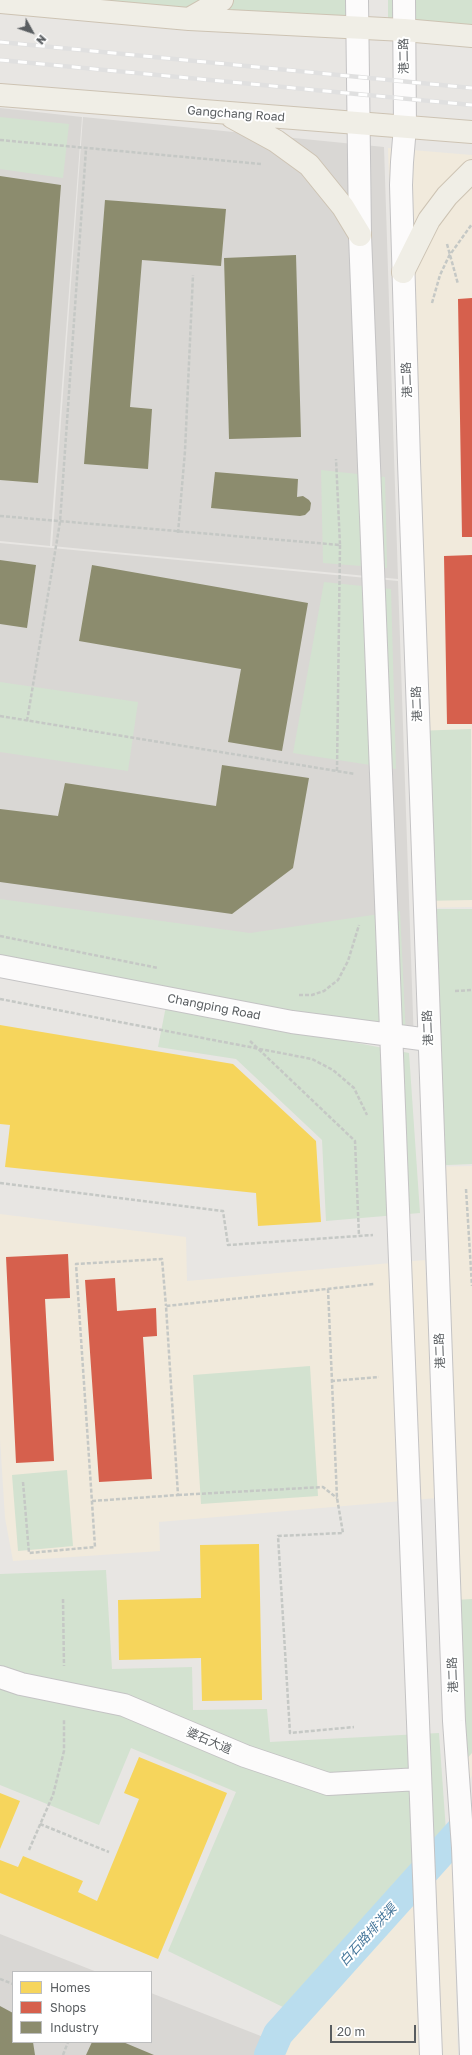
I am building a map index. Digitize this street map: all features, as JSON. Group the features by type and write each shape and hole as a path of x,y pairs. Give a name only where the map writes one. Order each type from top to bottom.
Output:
{"main road":[{"path":"189,19 222,0"},
{"path":"0,2 189,19 404,30 472,36"},
{"name":"Gangchang Road","path":"0,95 225,114 472,132"},
{"path":"225,114 276,141 309,165 334,195 360,235"},
{"path":"403,272 429,220 447,196 472,172"}],"street":[{"path":"357,0 356,28 360,235 431,2055"},
{"name":"港二路","path":"404,0 405,127 402,162 403,272 429,1040 456,1760 463,1848 468,1877 471,2055"},
{"name":"Changping Road","path":"0,966 292,1022 429,1040"},
{"name":"婆石大道","path":"0,1677 21,1684 124,1705 245,1756 328,1784 421,1782"}],"path":[{"path":"0,140 269,165"},
{"path":"27,721 60,522 86,149"},
{"path":"178,532 185,451 193,275"},
{"path":"0,716 337,771 340,545 336,459"},
{"path":"0,516 340,545"},
{"path":"297,995 312,995 324,991 338,980 348,961 359,926 359,918"},
{"path":"0,936 161,968"},
{"path":"0,999 256,1047 312,1059 333,1070 354,1088 367,1114 368,1120"},
{"path":"246,1037 355,1141 359,1236"},
{"path":"0,1183 223,1211 228,1245 399,1233"},
{"path":"466,1189 472,1286"},
{"path":"23,1482 29,1553 95,1547 76,1264 162,1259 178,1495"},
{"path":"166,1306 401,1281"},
{"path":"328,1289 337,1498 343,1533 278,1536 290,1733 354,1727"},
{"path":"331,1381 405,1376"},
{"path":"92,1501 323,1487 337,1498"},
{"path":"29,1850 53,1795 64,1751 63,1599"},
{"path":"40,1824 110,1852"},
{"path":"0,1979 12,1984"},
{"path":"63,2055 68,2043"}],"shaded area":[{"path":"0,108 82,117 50,546 0,541"},
{"path":"83,117 384,147 398,579 52,546"},
{"path":"388,148 472,155 472,907 414,908"},
{"path":"0,543 398,581 414,1044 0,965"},
{"path":"472,1166 472,1776 459,1791 425,1167"},
{"path":"0,1214 186,1237 187,1281 425,1260 437,1498 159,1522 160,1551 13,1561 5,1518 0,1439"},
{"path":"452,1847 458,2055 273,2055 282,2035"},
{"path":"0,1934 94,1971 12,1971 12,2043 152,2043 152,1993 271,2040 265,2055 0,2055"}],"green space":[{"path":"75,0 368,0 366,21"},
{"path":"388,0 472,0 472,37 388,28"},
{"path":"0,117 69,124 63,178 0,169"},
{"path":"321,470 385,477 387,568 323,563"},
{"path":"324,582 391,589 396,769 293,753"},
{"path":"0,682 138,702 128,771 0,752"},
{"path":"471,729 472,900 420,901 414,731"},
{"path":"0,899 250,933 400,911 406,1037 0,959"},
{"path":"414,909 472,909 472,1164 424,1166"},
{"path":"166,1006 409,1053 420,1213 326,1221 322,1140 236,1059 158,1047"},
{"path":"310,1366 318,1496 201,1504 193,1375"},
{"path":"67,1470 73,1546 18,1551 12,1475"},
{"path":"106,1570 112,1669 192,1667 193,1710 267,1709 270,1742 439,1733 446,1831 287,2009 168,1951 236,1792 131,1748 99,1825 0,1785 0,1574"},
{"path":"472,1599 472,1753 462,1764 455,1600"}],"building: Homes":[{"path":"0,1025 233,1064 316,1141 321,1222 258,1226 256,1193 5,1167 10,1125 0,1124"},
{"path":"259,1544 262,1700 202,1701 201,1658 119,1660 118,1600 201,1598 200,1545"},
{"path":"139,1757 227,1793 158,1959 0,1893 0,1860 18,1867 23,1856 83,1881 78,1892 97,1901 139,1799 124,1793"},
{"path":"0,1793 20,1801 0,1849"}],"building: Shops":[{"path":"472,298 472,537 462,537 458,299"},
{"path":"472,555 472,724 447,724 444,556"},
{"path":"68,1254 70,1298 45,1299 54,1461 16,1463 6,1257"},
{"path":"115,1278 117,1311 156,1308 157,1336 143,1337 152,1479 99,1482 85,1280"}],"building: Industry":[{"path":"0,176 61,185 38,483 0,480"},
{"path":"105,200 226,209 221,266 142,260 130,407 152,409 148,469 84,464"},
{"path":"296,255 301,437 229,439 224,258"},
{"path":"215,472 298,479 297,497 303,496 309,500 311,503 310,510 305,515 300,516 211,508"},
{"path":"0,560 36,565 27,628 0,624"},
{"path":"92,565 308,603 282,751 228,742 241,669 79,641"},
{"path":"222,765 309,778 293,868 232,914 0,882 0,809 58,816 65,783 216,806"},
{"path":"0,2006 12,2012 12,2043 33,2043 35,2055 0,2055"},
{"path":"92,2043 125,2043 154,2055 86,2055"}],"waterway":[{"name":"白石路排洪渠","path":"269,2055 278,2034 472,1818"}],"railway":[{"path":"0,42 472,88"},
{"path":"0,60 472,105"}]}
